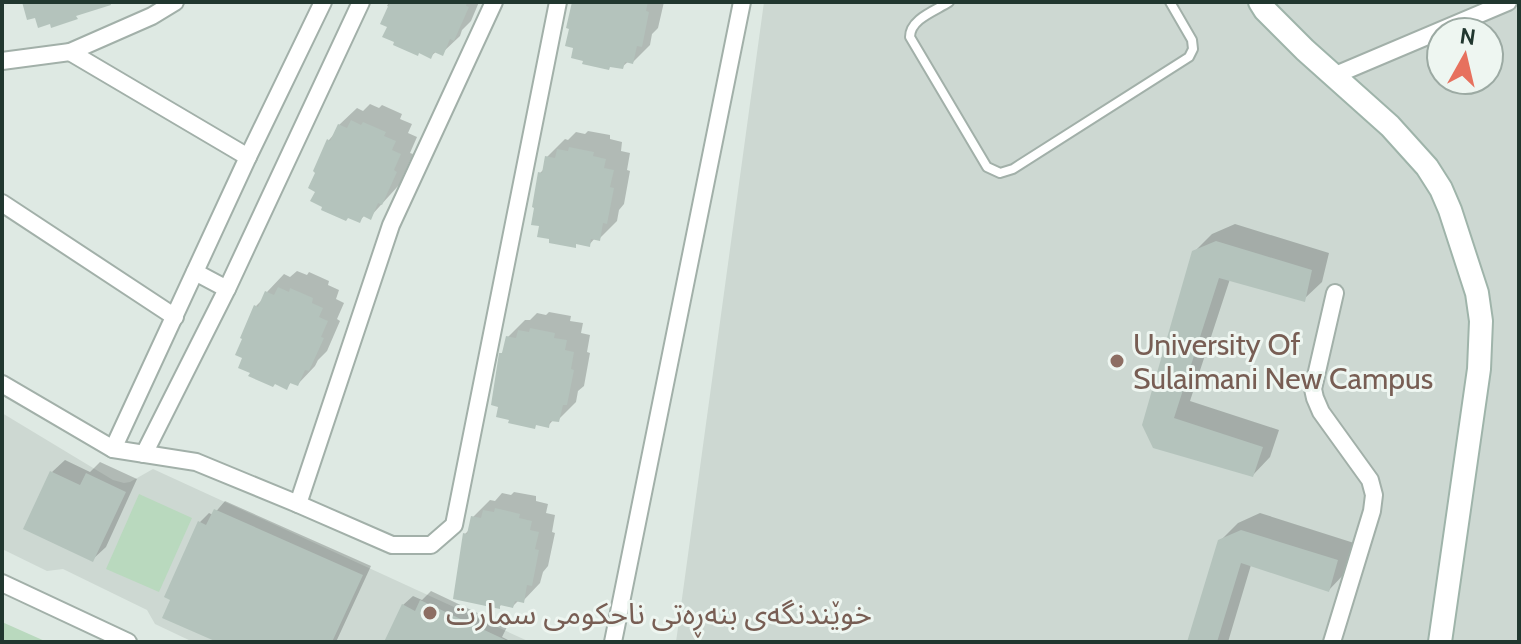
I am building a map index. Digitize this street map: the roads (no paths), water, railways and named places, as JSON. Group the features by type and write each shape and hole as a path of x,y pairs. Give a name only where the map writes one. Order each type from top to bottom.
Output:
{"street":[{"path":"2,61 70,52 152,16 175,2"},
{"path":"144,454 227,289 361,2"},
{"path":"298,504 391,225 494,2"},
{"path":"2,384 113,449 196,462 392,545 431,545 454,525 558,2"},
{"path":"613,642 742,2"},
{"path":"1260,2 1283,29 1390,126 1427,167 1450,210 1477,293 1481,321 1479,369 1440,642"},
{"path":"1333,76 1508,2"},
{"path":"113,449 317,5"},
{"path":"70,52 248,157"},
{"path":"2,203 175,317"},
{"path":"195,272 227,289"},
{"path":"1332,642 1374,503 1370,480 1321,412 1315,398 1314,380 1335,293"},
{"path":"2,583 128,642"}],"lane":[{"path":"737,28 749,2"},
{"path":"949,2 913,25 910,37 987,167 1000,173 1013,169 1189,57 1193,49 1192,40 1170,2"}],"place":[{"name":"University Of Sulaimani New Campus","path":"1117,361"},
{"name":"خوێندنگەی بنەڕەتی ناحکومی سمارت","path":"430,613"}]}
